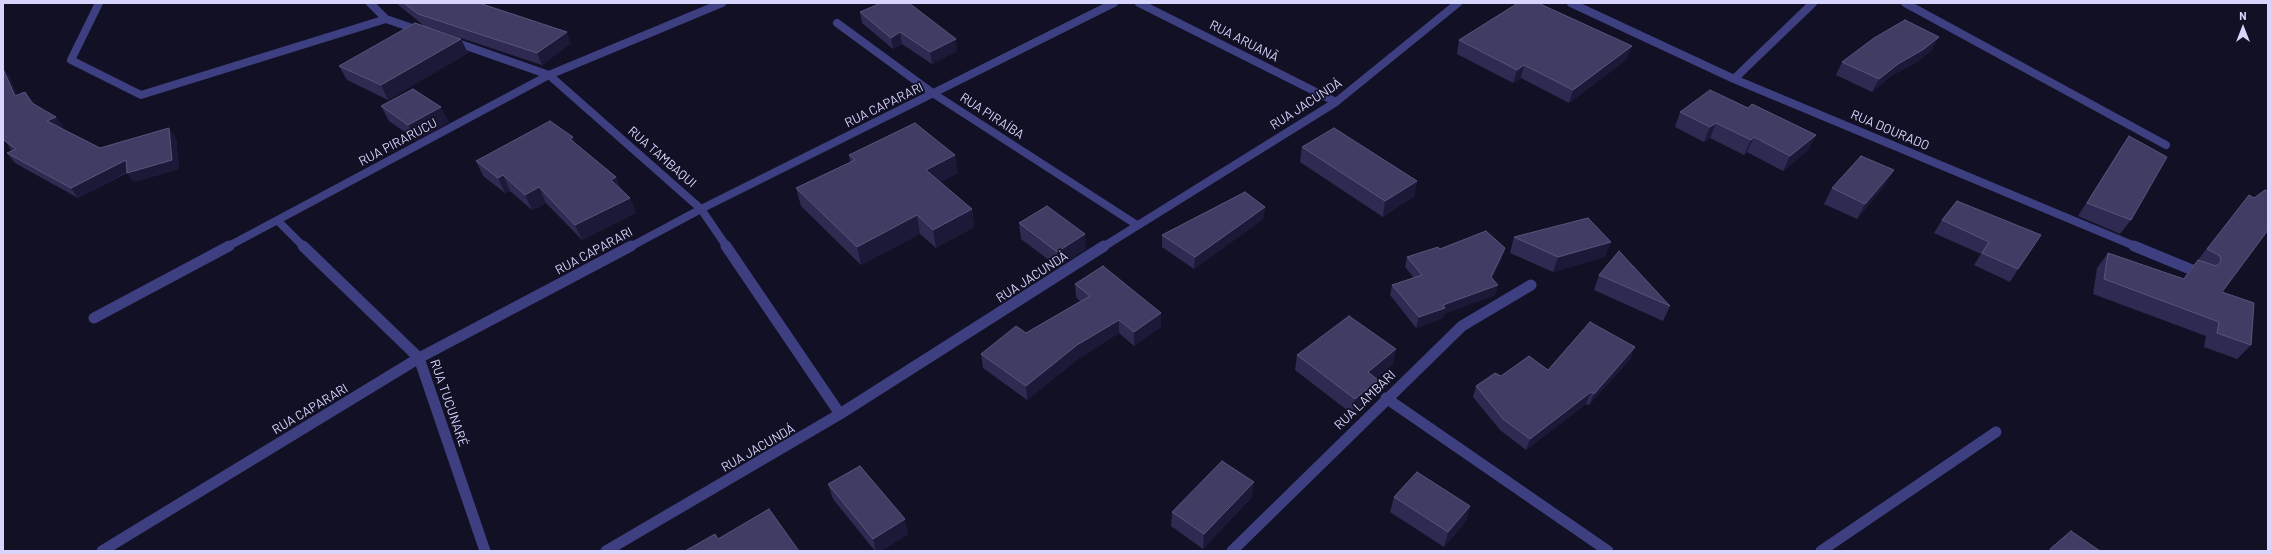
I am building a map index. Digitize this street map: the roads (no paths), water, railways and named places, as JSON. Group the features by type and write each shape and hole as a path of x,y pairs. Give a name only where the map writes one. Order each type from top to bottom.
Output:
{"street":[{"path":"99,3 71,60 141,95 386,19"},
{"path":"370,3 386,19 430,34"},
{"name":"RUA PIRARUCU","path":"94,318 549,75 722,3"},
{"name":"RUA CAPARARI","path":"102,551 419,358 701,209 1114,3"},
{"name":"RUA ARUANÃ","path":"1140,3 1336,102"},
{"name":"RUA JACUNDÁ","path":"606,551 840,414 1137,225 1336,102 1458,3"},
{"name":"RUA DOURADO","path":"1571,3 1734,79 2202,274"},
{"path":"1734,79 1813,3"},
{"path":"1905,3 2166,146"},
{"name":"RUA PIRAÍBA","path":"837,23 934,94 1137,225"},
{"name":"RUA TAMBAQUI","path":"445,39 549,75 701,209 840,414"},
{"name":"RUA TUCUNARÉ","path":"278,221 419,358 485,551"},
{"name":"RUA LAMBARI","path":"1232,551 1386,398 1462,326 1531,285"},
{"path":"1386,398 1608,551"},
{"path":"1821,551 1996,432"}]}
